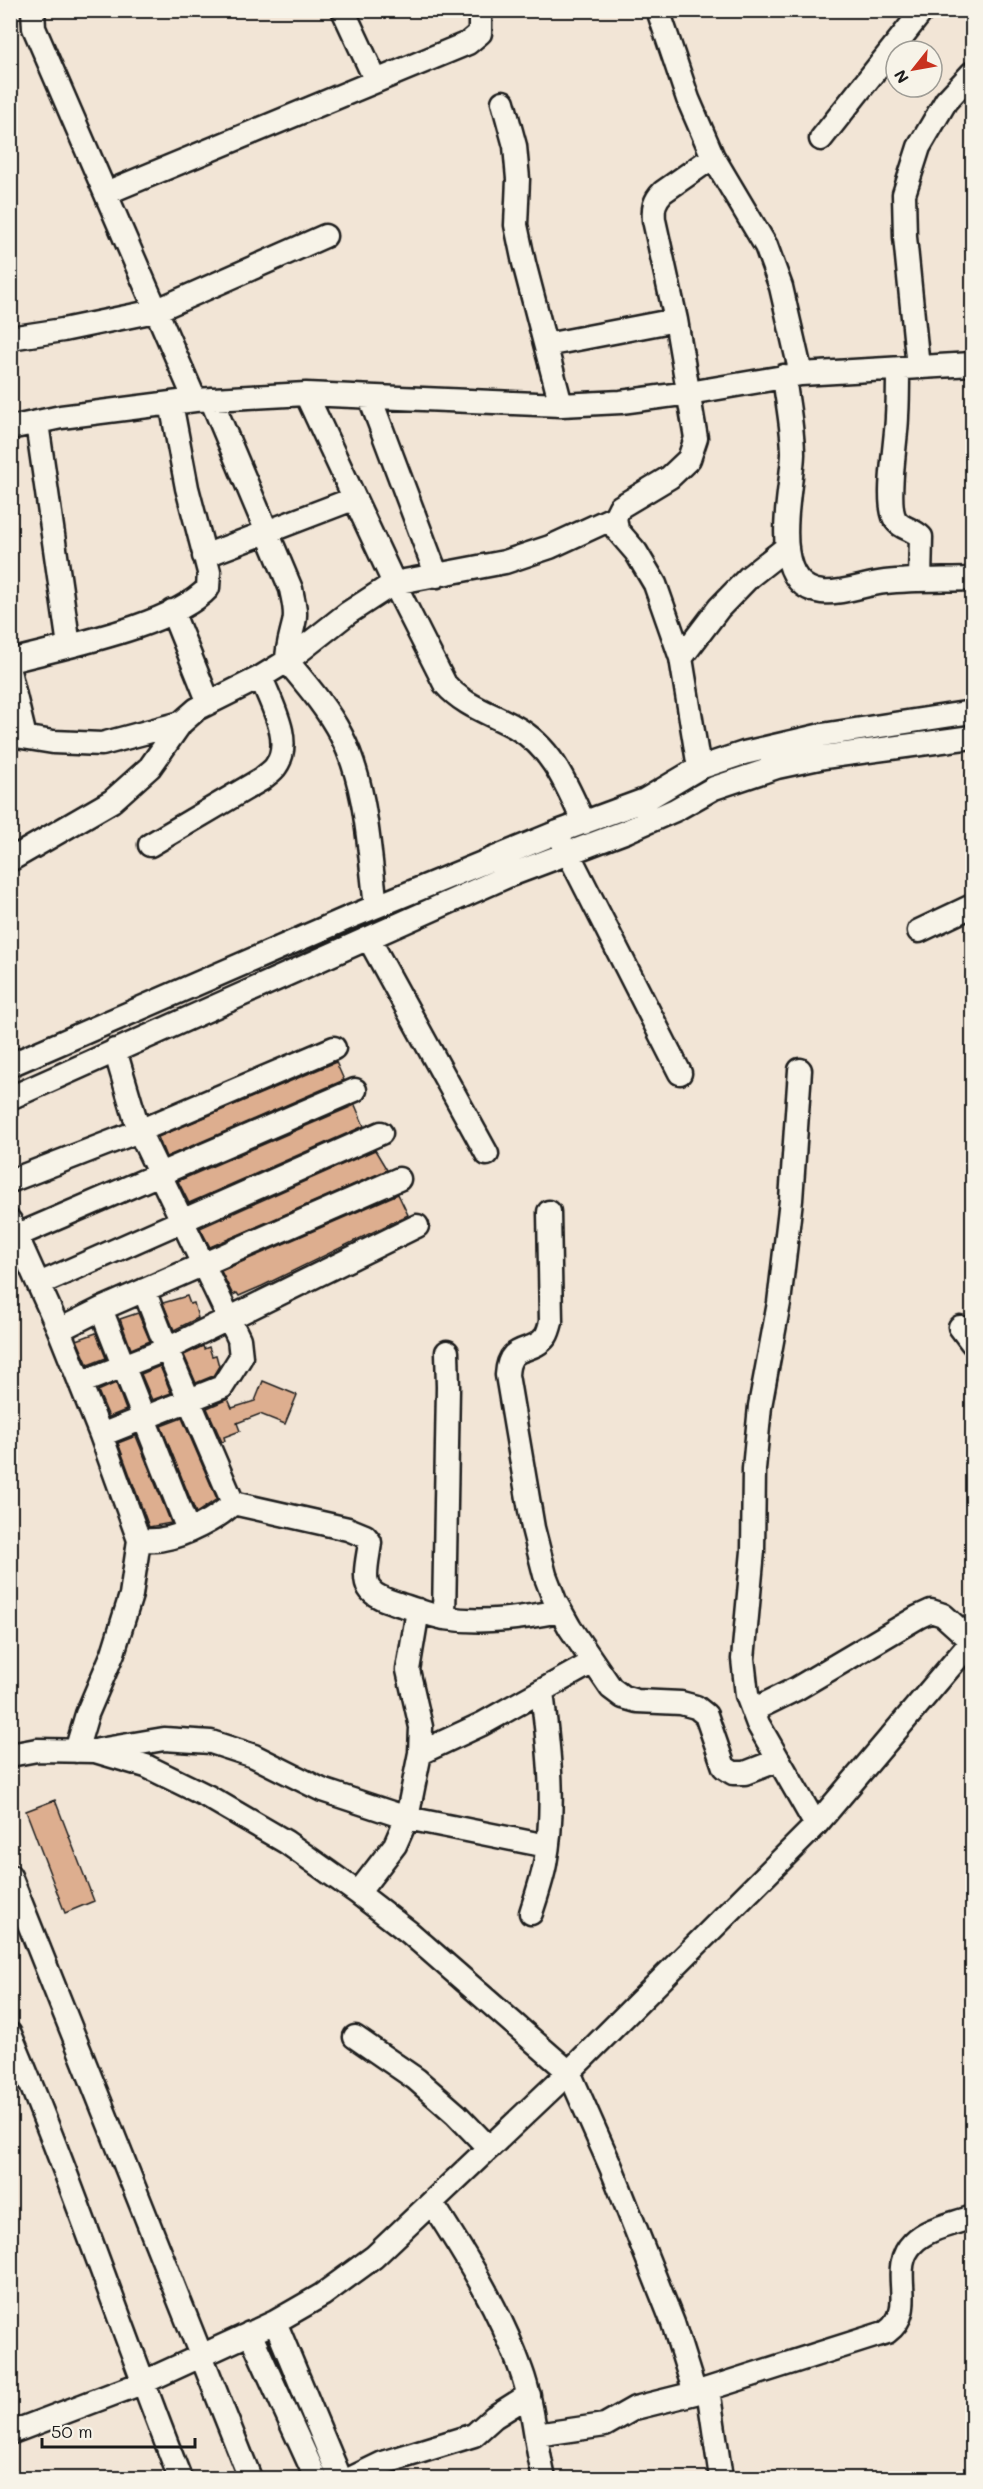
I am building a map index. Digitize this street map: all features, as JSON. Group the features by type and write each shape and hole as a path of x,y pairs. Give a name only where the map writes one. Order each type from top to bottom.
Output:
{"street":[{"path":"33,10 34,28 155,311 203,400 266,530 291,589 295,609 287,646 287,661 320,700 342,736 357,777 376,906"},
{"path":"343,10 376,81"},
{"path":"106,193 468,43 480,33 480,18 477,10"},
{"path":"658,10 688,99 713,157 766,246 781,287 792,375 793,452 787,547 789,566 797,581 808,589 825,592 885,582 972,579"},
{"path":"821,139 923,10"},
{"path":"920,580 921,537 914,530 898,524 893,516 892,487 897,416 908,368 904,194 919,147 946,101 972,73"},
{"path":"503,102 515,146 518,179 516,225 561,405"},
{"path":"699,768 681,658 655,584 636,552 617,530 615,517 620,507 669,477 689,459 696,438 676,320 653,207 656,199 663,192 713,157"},
{"path":"10,338 63,330 155,311 325,236"},
{"path":"546,345 676,320"},
{"path":"10,428 203,400 306,394 561,405 621,402 792,375 972,364"},
{"path":"306,394 353,499 445,684 455,696 516,727 540,744 561,772 584,823"},
{"path":"370,398 437,576"},
{"path":"10,661 108,636 172,611 199,598 208,588 209,572 187,488 171,403"},
{"path":"37,423 69,646"},
{"path":"204,555 353,499"},
{"path":"10,860 112,801 150,767 181,723 197,709 261,677 287,661 348,612 394,583 506,562 550,547 615,517"},
{"path":"681,658 719,608 749,577 787,547"},
{"path":"172,611 209,703"},
{"path":"10,675 18,736 78,744 102,744 181,723"},
{"path":"150,845 262,779 276,766 283,748 281,732 261,677"},
{"path":"10,1098 510,875 563,842 584,823 645,800 699,768 744,753 822,735 972,712"},
{"path":"10,1065 376,906 563,842 627,831 675,810 714,788 777,767 824,757 972,737"},
{"path":"563,842 680,1073"},
{"path":"919,931 972,906"},
{"path":"369,939 487,1154"},
{"path":"10,1181 139,1131 334,1048"},
{"path":"101,1435 222,1387 241,1357 238,1339 183,1221 158,1176 139,1131 115,1050"},
{"path":"800,1070 791,1200 779,1303 760,1406 754,1469 753,1551 743,1659 747,1695 753,1710 816,1825"},
{"path":"85,1751 87,1714 113,1653 131,1595 139,1540 101,1435 59,1330 14,1228 158,1176 355,1090"},
{"path":"39,1284 381,1133"},
{"path":"59,1330 101,1309 399,1179"},
{"path":"549,1212 551,1322 546,1336 536,1345 513,1354 507,1363 507,1375 533,1528 545,1575 560,1611 611,1688 623,1697 637,1701 681,1703 706,1715 724,1767 733,1773 745,1773 779,1760"},
{"path":"80,1383 167,1349 417,1226"},
{"path":"144,1290 233,1503"},
{"path":"101,1309 146,1418 188,1530"},
{"path":"444,1618 447,1352"},
{"path":"233,1503 348,1529 365,1536 370,1542 367,1586 375,1595 418,1610 444,1618 482,1621 525,1618 560,1611"},
{"path":"139,1540 164,1539 188,1530 224,1513 233,1503"},
{"path":"358,1893 395,1845 407,1818 420,1753 421,1727 408,1670 418,1610"},
{"path":"10,2433 142,2383 275,2322 322,2295 374,2257 569,2072 816,1825 972,1641 943,1615 932,1611 796,1689 753,1710"},
{"path":"420,1753 483,1724 593,1662"},
{"path":"531,1913 545,1864 551,1813 550,1755 542,1692"},
{"path":"10,1755 37,1750 85,1751 164,1739 211,1742 254,1756 322,1790 407,1818 547,1846"},
{"path":"85,1751 146,1766 207,1796 286,1842 410,1933 569,2072 611,2167 702,2391 721,2478"},
{"path":"10,1876 250,2478"},
{"path":"10,2034 43,2114 142,2383 180,2478"},
{"path":"355,2037 416,2079 456,2114 489,2148"},
{"path":"432,2203 471,2264 521,2369 529,2395 544,2478"},
{"path":"536,2435 599,2427 634,2408 702,2391 887,2332 897,2324 903,2312 904,2255 913,2242 928,2233 972,2217"},
{"path":"275,2322 340,2478"},
{"path":"250,2333 316,2478"},
{"path":"352,2478 383,2463 474,2435 506,2409 529,2395"}],"building":[{"path":"336,1062 344,1080 166,1157 158,1137"},
{"path":"355,1105 364,1126 189,1203 178,1181"},
{"path":"375,1150 387,1170 210,1247 200,1228"},
{"path":"398,1194 408,1215 262,1286 239,1296 237,1293 233,1295 221,1271"},
{"path":"187,1296 190,1304 194,1303 198,1318 174,1330 163,1303"},
{"path":"138,1313 150,1341 131,1349 120,1319"},
{"path":"96,1333 106,1358 88,1365 77,1340"},
{"path":"203,1346 204,1349 209,1347 212,1356 216,1355 219,1366 213,1376 196,1383 184,1355"},
{"path":"160,1366 171,1393 152,1400 141,1374"},
{"path":"263,1381 297,1395 285,1424 260,1414 237,1423 240,1431 224,1437 225,1441 222,1442 207,1408 228,1399 232,1408 255,1401"},
{"path":"116,1383 126,1410 109,1417 98,1391"},
{"path":"182,1418 217,1499 196,1513 161,1426"},
{"path":"136,1436 171,1523 149,1527 118,1443"},
{"path":"55,1800 94,1901 65,1913 26,1811"}]}
